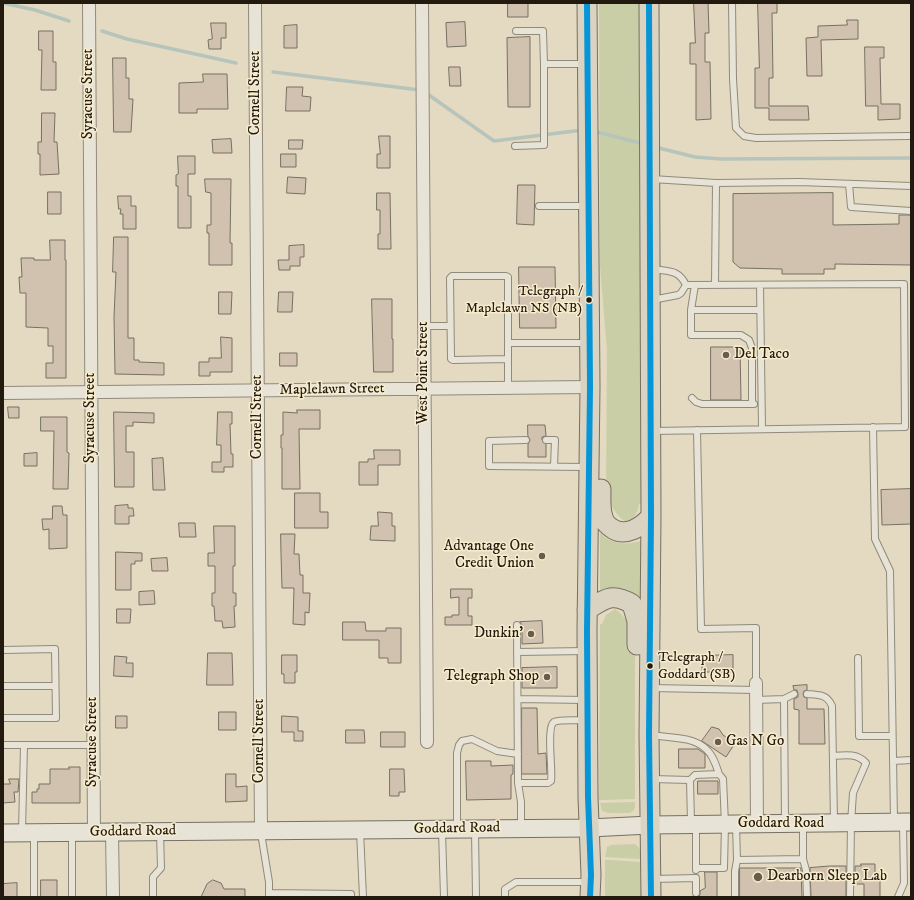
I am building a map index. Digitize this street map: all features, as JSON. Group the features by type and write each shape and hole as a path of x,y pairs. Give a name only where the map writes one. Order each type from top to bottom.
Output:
{"main road":[{"path":"587,3 590,387 587,610 589,828 590,881 601,878 601,897"},
{"path":"649,3 651,431 649,735 651,888"},
{"path":"589,309 600,340 602,370 601,507 603,517 608,525 621,532 634,530 641,526 651,516"},
{"path":"587,610 608,598 615,597 623,598 632,604 637,621 638,769 650,784"},
{"name":"Goddard Road","path":"3,834 902,823"}],"street":[{"name":"Syracuse Street","path":"89,3 94,833"},
{"name":"Cornell Street","path":"255,3 261,831"},
{"name":"West Point Street","path":"422,3 427,742"},
{"name":"Maplelawn Street","path":"3,393 590,387"},
{"path":"756,691 756,824"},
{"path":"112,832 113,897"}],"lane":[{"path":"732,3 733,79 736,128 744,136 756,138 911,136"},
{"path":"514,146 544,145 543,31 516,31"},
{"path":"544,64 587,64"},
{"path":"650,179 696,183 799,182 911,186"},
{"path":"714,285 716,183"},
{"path":"850,184 851,207 911,211"},
{"path":"538,206 588,206"},
{"path":"650,268 678,274 682,277 686,285"},
{"path":"508,360 451,359 450,278 452,276 508,277 508,343 508,360 508,388"},
{"path":"651,431 908,427 904,284 686,285"},
{"path":"650,300 678,295 686,285"},
{"path":"695,285 691,310 691,335 742,335 749,340 752,348 752,404"},
{"path":"760,285 762,429"},
{"path":"691,310 760,310"},
{"path":"424,326 450,326"},
{"path":"508,343 589,343"},
{"path":"692,398 696,402 702,404 761,403"},
{"path":"873,427 875,539 890,571 893,761 902,823 904,882 898,897"},
{"path":"697,430 701,629 756,628 756,691"},
{"path":"526,440 489,441 489,466 590,467"},
{"path":"546,440 555,440 554,466"},
{"path":"517,625 518,783 521,828"},
{"path":"3,650 55,649 56,718 3,718"},
{"path":"517,652 587,651"},
{"path":"858,658 859,736 892,736"},
{"path":"3,686 55,686"},
{"path":"650,688 756,691 784,699 794,694"},
{"path":"807,694 822,695 830,700 832,706 834,824"},
{"path":"518,699 587,700"},
{"path":"784,699 785,824"},
{"path":"518,783 548,784 551,781 550,733 554,722 588,720"},
{"path":"649,735 691,740 707,749 714,760 719,774 723,779 737,860 735,871 735,897"},
{"path":"444,897 457,753 459,745 462,740 472,738 497,751 518,754"},
{"path":"3,746 93,744"},
{"path":"24,745 28,833 34,897"},
{"path":"833,756 848,754 861,757 866,763 853,793 850,897"},
{"path":"893,761 911,760"},
{"path":"650,784 690,780 695,775 719,774"},
{"path":"690,780 694,825 696,894"},
{"path":"696,868 724,868 731,824"},
{"path":"803,824 807,897"},
{"path":"475,829 476,897"},
{"path":"360,830 363,897"},
{"path":"261,831 269,882 269,895 351,894 351,897"},
{"path":"153,897 153,878 161,868 160,832"},
{"path":"72,833 72,897"},
{"path":"737,860 804,859"},
{"path":"651,888 696,878"},
{"path":"505,897 504,889 516,882 590,881"}],"green space":[{"path":"599,3 639,3 641,504 639,504 634,517 626,522 616,512 606,492 607,351 600,265"},
{"path":"600,533 610,540 619,543 641,541 641,598 631,591 617,587 600,590"},
{"path":"615,609 626,620 635,642 635,799 599,800 600,624 602,624 606,615"},
{"path":"635,802 634,810 629,813 609,813 602,811 600,803"},
{"path":"634,844 640,850 641,859 605,857 607,847 611,845"},
{"path":"605,860 641,862 641,897 605,897"}],"building":[{"path":"508,3 528,3 528,17 508,17"},
{"path":"694,3 708,3 709,33 705,33 705,62 710,62 711,119 696,120 696,64 690,64 690,43 695,43"},
{"path":"758,3 777,3 777,13 772,13 773,78 769,78 769,106 808,106 809,120 769,120 769,108 755,108 755,68 759,68"},
{"path":"847,20 858,20 858,39 821,40 822,76 807,76 806,38 818,37 818,26 847,25"},
{"path":"465,22 466,46 447,47 446,23"},
{"path":"211,23 226,23 226,38 221,38 221,49 209,49 208,40 212,39"},
{"path":"297,25 297,48 284,48 284,26"},
{"path":"39,31 53,31 53,62 56,62 56,90 41,90 42,50 39,50"},
{"path":"530,37 530,107 508,107 507,38"},
{"path":"865,47 884,47 884,58 880,58 881,104 900,104 900,119 878,120 878,106 866,106"},
{"path":"113,58 126,58 126,78 129,78 129,99 133,99 131,132 114,132"},
{"path":"449,67 460,67 461,86 450,86"},
{"path":"203,74 227,74 228,109 197,109 197,113 179,113 179,83 203,82"},
{"path":"287,87 303,87 302,96 311,97 310,111 286,111"},
{"path":"42,113 55,113 54,142 57,142 59,174 40,175 40,154 38,154 38,142 41,142"},
{"path":"379,136 390,136 390,168 377,168 377,154 380,154"},
{"path":"231,139 232,153 213,153 212,140"},
{"path":"289,140 303,140 302,149 289,149"},
{"path":"281,154 296,154 296,167 281,167"},
{"path":"178,156 195,156 195,174 188,174 188,196 191,196 191,228 178,228 178,186 176,186 176,175 178,174"},
{"path":"288,177 306,178 305,194 287,193"},
{"path":"205,179 231,179 230,243 232,243 232,265 209,265 209,233 207,233 207,225 211,225 211,193 206,192"},
{"path":"518,185 535,185 534,225 517,224"},
{"path":"48,192 61,192 61,214 48,214"},
{"path":"377,193 390,193 391,249 378,249 378,234 380,234 380,210 377,210"},
{"path":"833,193 833,225 899,224 899,215 911,215 911,265 835,264 835,269 824,269 824,274 782,274 782,269 740,268 733,262 733,194"},
{"path":"118,196 131,196 131,206 136,206 136,229 123,229 123,214 120,214 121,209 119,209"},
{"path":"114,237 128,237 128,338 134,338 134,360 139,360 139,362 164,363 164,375 115,374 114,317 116,272 113,272"},
{"path":"50,240 65,240 66,378 46,378 46,363 53,363 53,346 48,346 48,328 26,327 26,293 20,293 19,277 22,277 21,258 50,260"},
{"path":"304,245 304,257 300,257 300,266 290,266 290,270 279,270 278,260 289,260 289,246"},
{"path":"519,267 555,267 556,328 520,328"},
{"path":"219,292 232,292 231,314 219,314"},
{"path":"279,292 293,292 292,312 278,312"},
{"path":"372,299 392,299 393,372 374,372"},
{"path":"221,337 232,338 232,372 210,372 210,376 199,376 199,362 209,362 209,358 221,358"},
{"path":"711,347 740,347 741,400 711,400"},
{"path":"280,353 297,353 297,366 280,366"},
{"path":"8,407 19,407 19,418 9,418"},
{"path":"297,410 320,410 320,429 299,429 300,489 282,489 281,435 283,435 283,412 297,413"},
{"path":"114,412 154,413 154,423 133,422 133,426 126,426 126,452 134,452 134,487 115,487"},
{"path":"218,412 232,412 232,424 230,424 233,467 224,467 224,472 212,472 212,462 221,462 221,445 217,445"},
{"path":"41,417 67,417 67,452 69,453 68,489 53,489 54,431 41,431"},
{"path":"528,425 545,425 546,436 542,437 542,440 546,444 546,457 528,457 528,444 530,440 528,436"},
{"path":"374,450 400,450 400,465 378,465 378,485 359,485 359,462 368,462 368,459 374,459"},
{"path":"37,453 37,466 24,466 24,454"},
{"path":"163,458 165,490 153,490 152,459"},
{"path":"911,489 911,524 882,525 881,490"},
{"path":"295,493 320,493 320,512 328,512 328,528 295,528"},
{"path":"128,505 128,508 133,508 134,516 129,516 129,524 115,524 115,506"},
{"path":"53,506 62,506 63,515 67,515 67,548 49,549 49,529 43,530 42,519 52,519"},
{"path":"378,512 392,513 392,526 395,526 395,541 370,540 371,526 378,526"},
{"path":"179,523 195,523 196,537 180,537"},
{"path":"214,526 235,526 233,593 236,593 236,606 234,606 235,627 223,628 222,621 215,621 214,606 212,606 212,593 215,593 215,566 208,566 208,553 214,553"},
{"path":"281,534 295,534 294,554 299,554 300,575 303,575 303,593 310,593 309,613 305,612 305,625 293,624 294,588 282,588"},
{"path":"116,552 142,553 142,561 135,561 135,564 131,564 131,590 116,590"},
{"path":"167,558 168,571 152,571 151,559"},
{"path":"451,589 472,589 472,598 468,598 468,616 472,616 472,625 445,625 445,617 459,615 459,597 451,598"},
{"path":"154,591 155,604 139,605 139,592"},
{"path":"117,609 131,609 130,623 117,623"},
{"path":"542,621 543,643 522,644 522,625 520,622"},
{"path":"343,622 365,622 366,631 386,631 386,628 401,628 401,663 388,663 388,658 379,658 379,640 343,640"},
{"path":"208,653 232,653 233,685 207,685"},
{"path":"282,655 297,655 297,672 295,672 295,683 284,683 284,674 282,674"},
{"path":"733,655 733,672 702,672 702,656"},
{"path":"115,656 127,657 126,663 133,663 133,677 114,676"},
{"path":"557,667 557,688 522,688 522,668"},
{"path":"807,685 807,690 804,691 803,694 804,697 807,698 807,709 824,709 825,744 799,744 799,710 794,709 794,699 798,697 798,694 797,690 794,690 793,686"},
{"path":"522,708 537,708 538,754 546,753 547,774 522,774"},
{"path":"219,712 236,712 236,730 219,730"},
{"path":"116,716 127,716 127,728 116,728"},
{"path":"282,716 298,717 298,731 303,731 303,741 294,741 294,732 282,732"},
{"name":"Gas N Go","path":"712,727 719,729 723,735 735,743 726,757 702,741"},
{"path":"346,730 364,730 365,743 346,743"},
{"path":"381,732 405,732 405,747 381,747"},
{"path":"679,749 698,749 705,754 705,768 679,768"},
{"path":"466,761 491,761 491,766 513,765 513,774 511,775 511,799 467,800"},
{"path":"69,767 80,767 80,803 32,803 32,792 37,792 37,789 39,789 39,784 50,784 50,769 69,769"},
{"path":"390,769 404,769 405,792 399,792 399,796 390,796"},
{"path":"226,774 236,774 236,787 247,786 247,801 226,802"},
{"path":"9,779 19,779 18,792 14,792 15,802 3,803 3,784 10,784"},
{"path":"698,781 718,781 718,794 698,794"},
{"path":"861,864 875,864 875,877 880,877 880,897 864,897 864,884 855,884 855,866 861,866"},
{"path":"846,866 846,897 811,897 810,868"},
{"path":"740,868 801,868 802,897 740,897"},
{"path":"705,872 717,872 717,897 698,897 700,895 700,891 705,888"},
{"path":"41,880 57,880 57,897 41,897"},
{"path":"213,880 221,883 224,889 245,889 245,897 201,897 207,884"},
{"path":"17,883 17,897 3,897 3,884"}],"waterway":[{"path":"3,3 35,10 69,21"},
{"path":"102,31 127,39 236,63"},
{"path":"273,72 420,90"},
{"path":"426,93 494,141 583,130"},
{"path":"593,131 644,144"},
{"path":"655,147 695,157 722,159 911,158"}],"transit line":[{"path":"587,3 590,387 587,631 588,797 591,875 590,897"},
{"path":"649,3 651,516 649,735 651,897"}],"place":[{"name":"Telegraph / Maplelawn NS (NB)","path":"589,300"},
{"name":"Del Taco","path":"726,355"},
{"name":"Advantage One Credit Union","path":"542,556"},
{"name":"Dunkin'","path":"531,634"},
{"name":"Telegraph / Goddard (SB)","path":"650,666"},
{"name":"Telegraph Shop","path":"547,677"},
{"name":"Gas N Go","path":"718,742"},
{"name":"Dearborn Sleep Lab","path":"758,877"}]}
